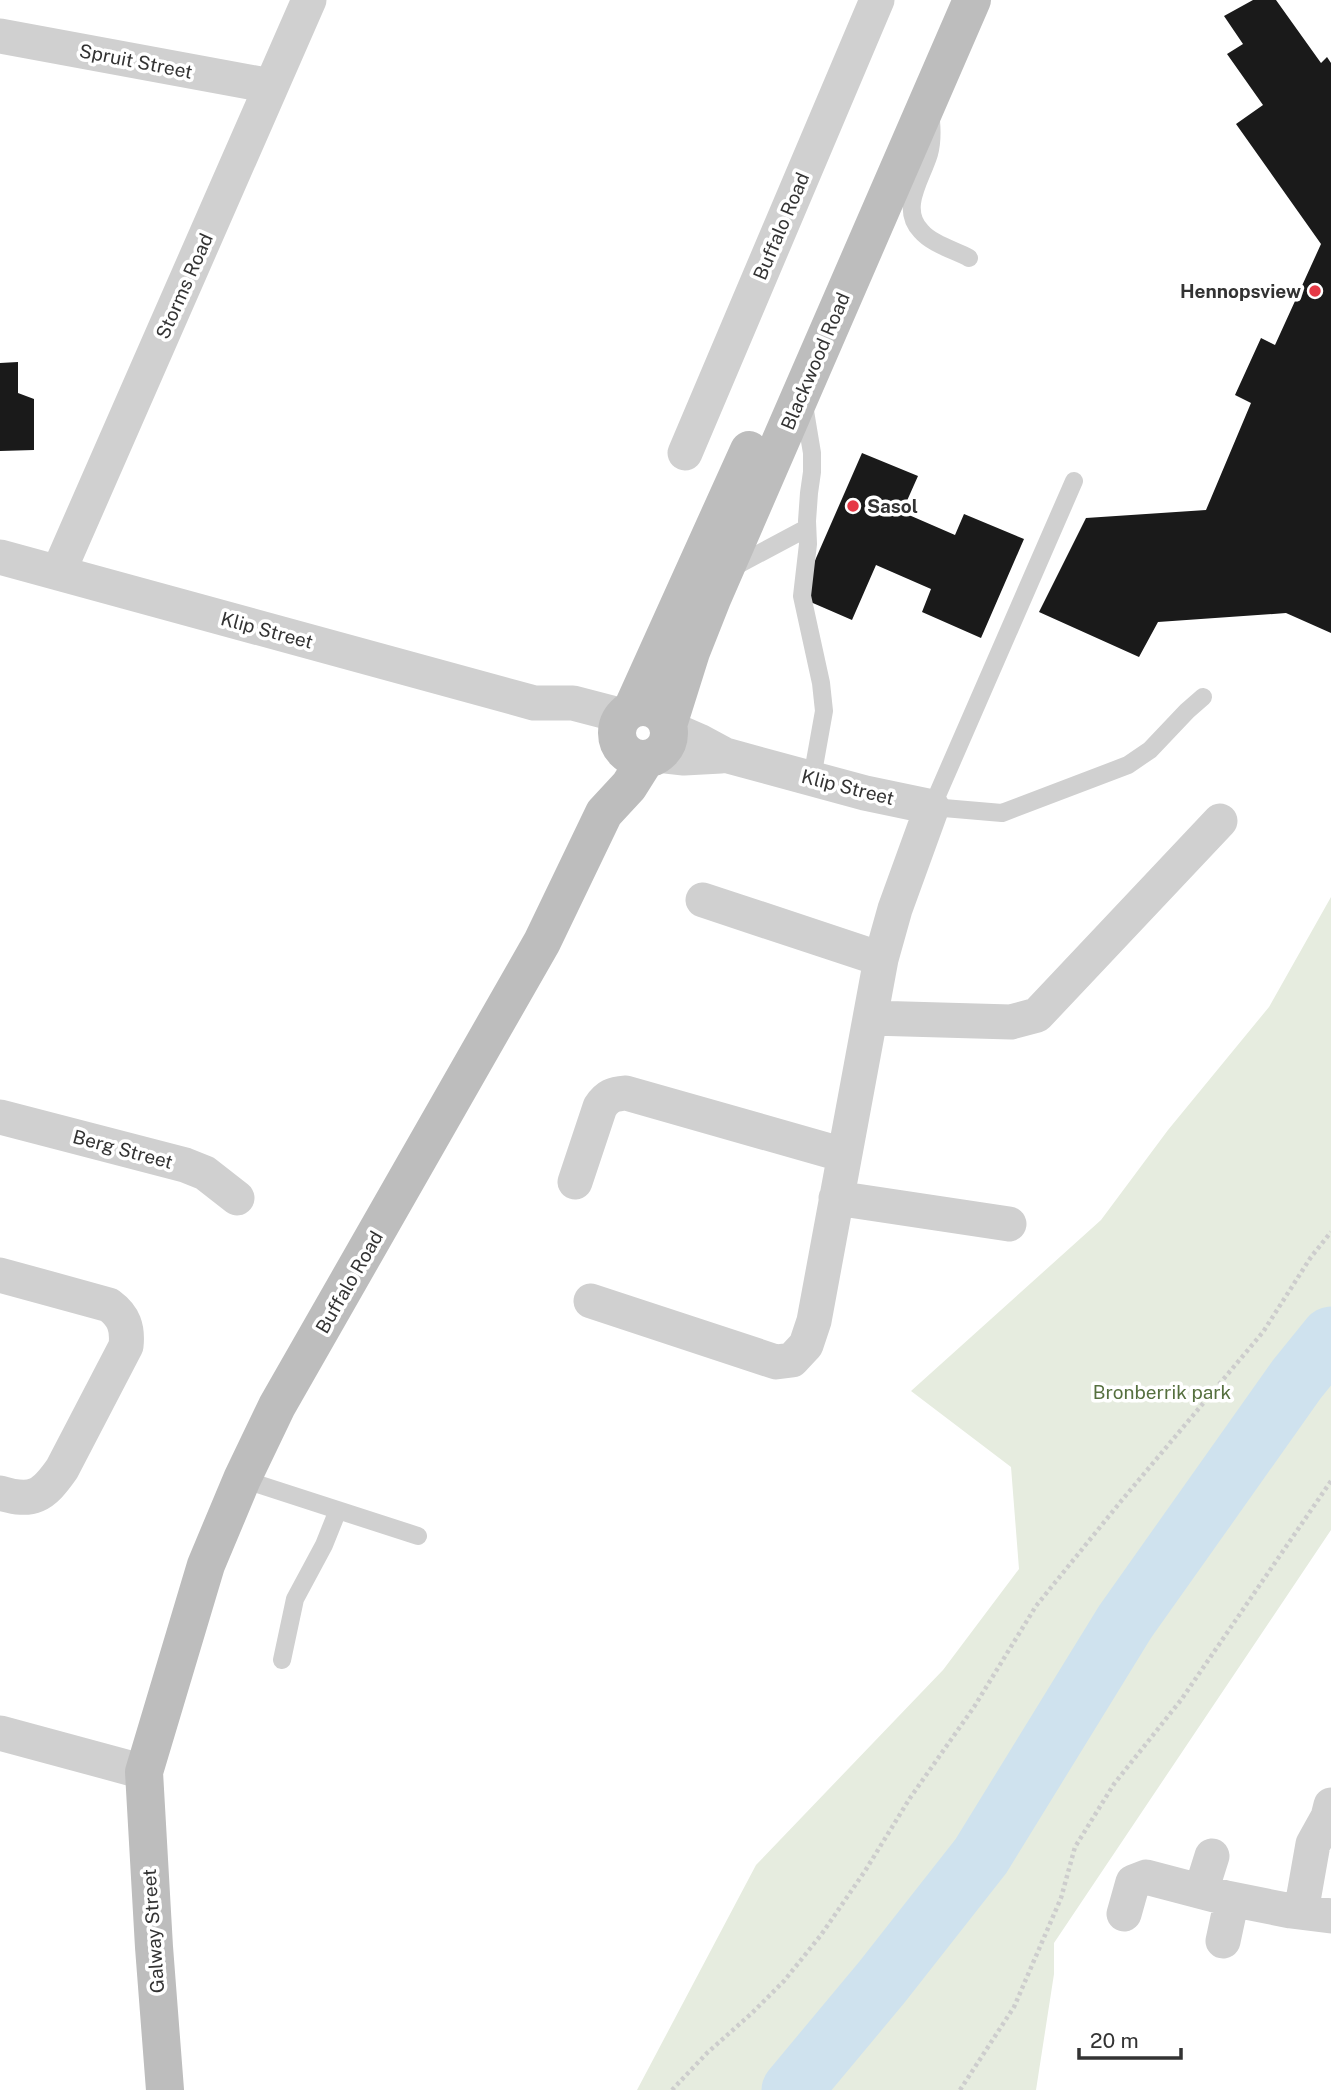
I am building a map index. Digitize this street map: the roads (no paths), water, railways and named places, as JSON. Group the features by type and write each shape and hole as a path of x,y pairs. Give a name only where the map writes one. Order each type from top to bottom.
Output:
{"street":[{"name":"Storms Road","path":"58,573 309,0"},
{"name":"Buffalo Road","path":"685,453 877,0"},
{"name":"Blackwood Road","path":"641,735 691,652 802,392 919,96 951,0"},
{"name":"Blackwood Road","path":"641,735 919,96 972,0"},
{"name":"Spruit Street","path":"0,36 271,86"},
{"name":"Klip Street","path":"0,557 534,703 569,725 594,733 683,734 725,755 865,793 932,807"},
{"name":"Buffalo Road","path":"144,1772 206,1565 242,1479 277,1406 542,942 604,813 629,786 641,735"},
{"path":"591,1301 776,1362 792,1360 806,1345 814,1321 881,959 895,909 932,807"},
{"path":"871,1018 1011,1022 1037,1015 1220,821"},
{"path":"703,900 881,959"},
{"path":"575,1182 600,1107 606,1098 614,1094 626,1093 844,1154"},
{"name":"Berg Street","path":"0,1117 185,1165 205,1173 237,1198"},
{"path":"836,1198 1009,1224"},
{"path":"0,1275 108,1305 123,1319 127,1338 126,1346 62,1469 51,1484 40,1494 24,1499 0,1493"},
{"path":"0,1733 144,1772"},
{"name":"Galway Street","path":"144,1772 165,2090"},
{"path":"1124,1914 1133,1882 1146,1877 1216,1895 1316,1914 1313,1844 1328,1817 1331,1805"},
{"path":"1212,1856 1223,1941"}],"lane":[{"path":"919,96 932,123 932,140 912,199 914,222 929,238 969,258"},
{"path":"802,392 812,453 803,596 824,710 812,778"},
{"path":"1074,481 932,807 1002,813 1128,765 1150,750 1187,710 1203,697"},
{"path":"725,571 807,528"},
{"path":"242,1479 418,1536"},
{"path":"282,1660 295,1599 324,1545 338,1510"}],"waterway":[{"path":"792,2090 882,1982 981,1856 1125,1622 1297,1379 1331,1337"}],"place":[{"name":"Hennopsview","path":"1315,291"},
{"name":"Sasol","path":"853,506"}],"park label":[{"name":"Bronberrik park","path":"1162,1392"}]}
